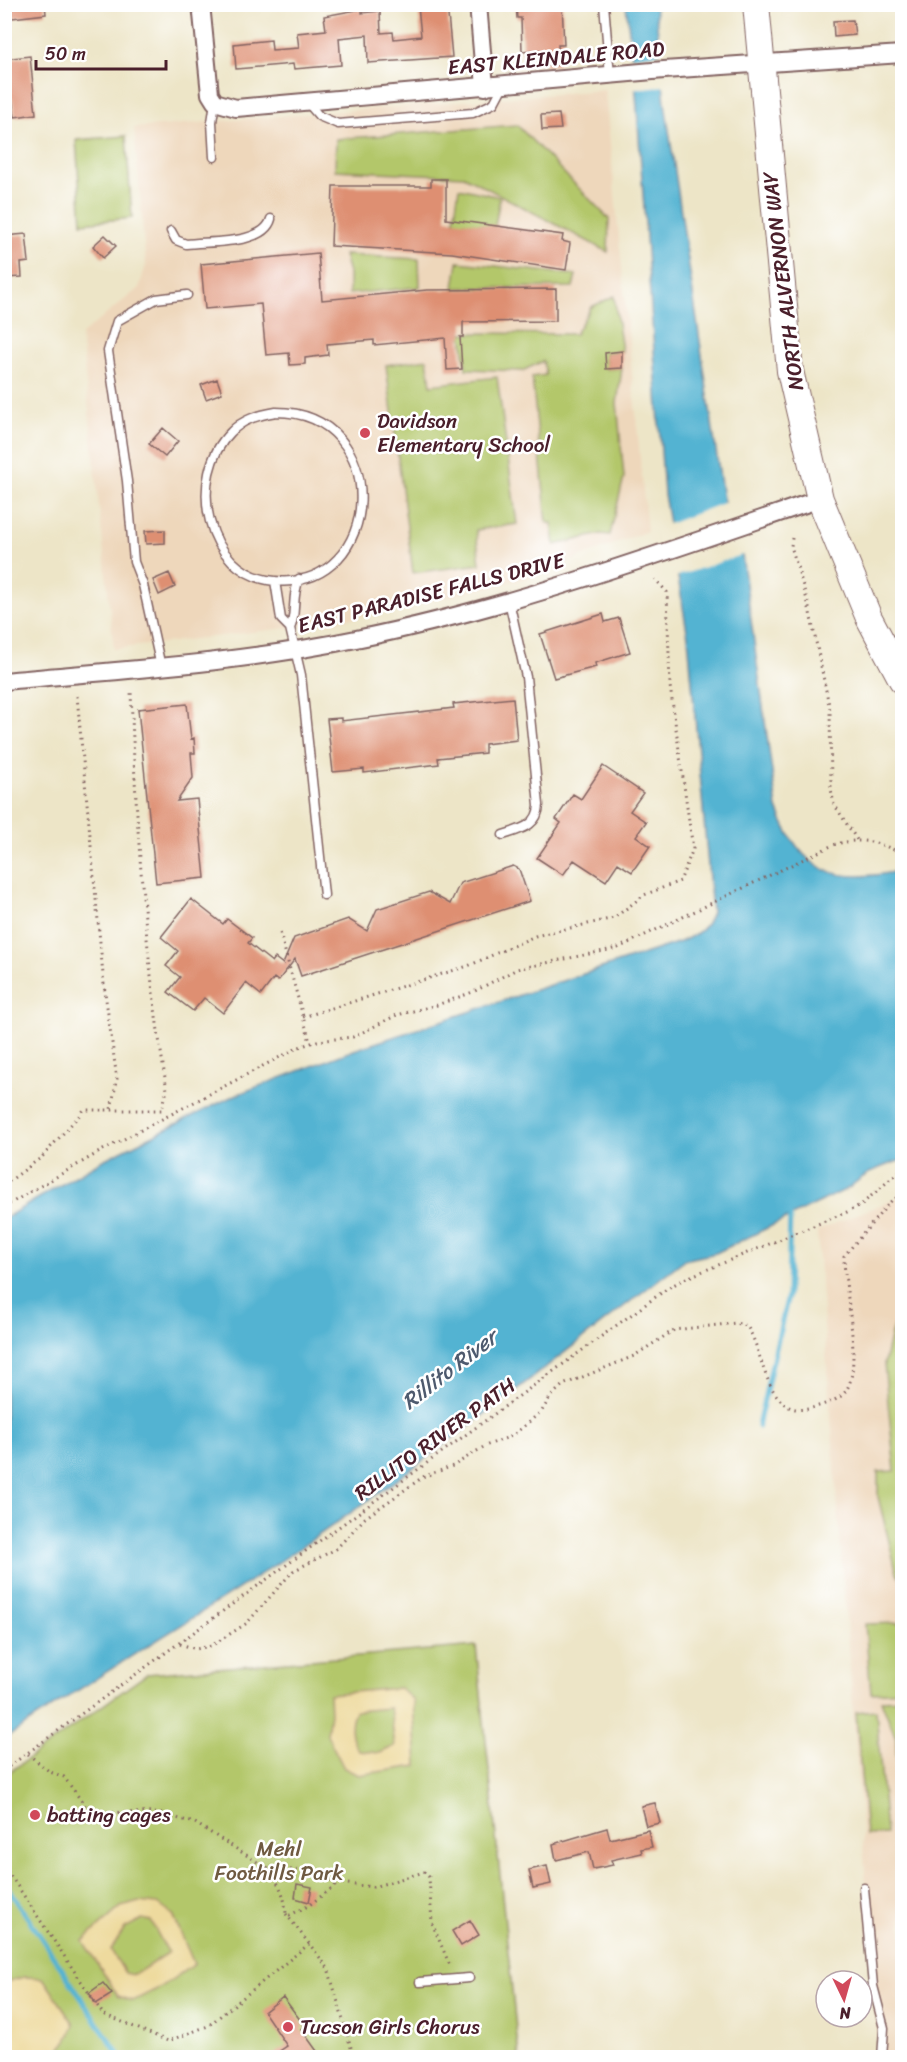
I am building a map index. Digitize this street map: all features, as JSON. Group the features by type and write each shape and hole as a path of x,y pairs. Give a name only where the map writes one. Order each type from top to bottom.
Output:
{"main road":[{"name":"NORTH ALVERNON WAY","path":"756,4 790,371 820,499 869,618 903,680"}],"street":[{"path":"201,4 207,83 215,102"},
{"path":"478,4 485,87"},
{"name":"EAST KLEINDALE ROAD","path":"215,102 236,108 664,70 903,54"},
{"name":"EAST PARADISE FALLS DRIVE","path":"4,681 161,666 296,650 359,639 509,601 652,556 820,499"}],"lane":[{"path":"604,4 610,75"},
{"path":"307,102 319,116 338,124 473,113 494,103 503,86"},
{"path":"214,157 212,122 215,102"},
{"path":"171,231 176,240 186,243 252,237 265,231 271,219"},
{"path":"161,666 143,585 134,562 127,481 108,351 117,321 156,300 188,295"},
{"path":"276,411 305,414 329,426 345,443 357,479 359,522 349,547 326,568 299,579 275,581 250,574 228,558 214,536 207,493 210,466 223,440 245,421 276,411"},
{"path":"290,628 294,617 293,597 299,579"},
{"path":"275,581 281,619 290,628 296,650 305,706 324,895"},
{"path":"503,834 529,826 537,816 539,805 526,677 509,601"},
{"path":"864,1888 873,1986 884,2028 882,2058"},
{"path":"420,1982 469,1978"}],"path":[{"path":"792,538 791,546 808,603 830,710 831,789 834,804 857,840"},
{"path":"303,1017 468,966 535,936 614,918 644,895 680,881 693,849 670,686 667,592 655,579"},
{"path":"4,1185 42,1157 84,1110 111,1108 162,1110 167,1090 143,898 135,807 131,692"},
{"path":"77,696 104,985 117,1079 111,1108"},
{"path":"4,1207 103,1150 310,1042 353,1037 397,1015 473,993 517,969 618,948 833,845 857,840 878,842 903,854"},
{"path":"280,933 310,1042"},
{"name":"RILLITO RIVER PATH","path":"4,1770 635,1311 684,1279 848,1212 862,1204 903,1169"},
{"path":"179,1643 196,1648 218,1642 225,1635 247,1623 293,1571 336,1549 365,1518 423,1477 453,1466 485,1446 512,1436 542,1411 551,1396 563,1385 634,1356 674,1330 727,1323 747,1326 775,1393 784,1404 799,1410 822,1406 843,1395 848,1388 853,1349 844,1256 892,1200 903,1195"},
{"path":"28,1754 50,1772 64,1777 86,1807 97,1812 159,1813 195,1823 218,1835 267,1868 284,1893 286,1914 328,1968 354,2058"},
{"path":"4,1866 103,2014 168,2041 208,2026 309,1944"},
{"path":"267,1868 305,1871 339,1883 373,1887 424,1872 429,1876 432,1923 450,1962 452,1979"},
{"path":"286,1914 298,1913 339,1883"}],"shaded area":[{"name":"Davidson Elementary School","path":"605,90 647,531 528,578 396,609 326,623 114,649 81,335 139,288 146,265 134,128"},
{"path":"902,1196 902,2057 879,2057 817,1231"}],"green space":[{"path":"517,125 609,219 608,252 464,176 335,170 336,139"},
{"path":"126,136 132,218 82,223 76,140"},
{"path":"459,188 500,197 495,226 454,221"},
{"path":"344,255 419,259 420,287 349,294 349,273"},
{"path":"458,262 576,275 573,287 454,288"},
{"path":"614,296 622,351 605,353 606,369 622,368 617,403 624,477 610,535 601,534 555,545 552,523 547,523 532,377 546,375 543,361 522,371 466,369 462,333 575,334 591,307"},
{"path":"427,359 431,385 497,377 517,524 476,530 480,564 413,573 386,365"},
{"path":"902,1302 902,1580 897,1574 878,1497 878,1472 895,1471 884,1363"},
{"path":"902,1623 902,1691 871,1693 865,1624"},
{"name":"Mehl Foothills Park","path":"476,1646 519,2057 5,2057 4,1776 147,1674"},
{"path":"902,1699 902,1856 900,1857 896,1738 881,1700"},
{"path":"876,1710 886,1834 866,1835 856,1712"}],"sand":[{"path":"400,1688 413,1700 417,1766 358,1775 344,1768 327,1735 330,1713 329,1694","holes":["390,1708 395,1746 380,1753 359,1751 351,1732 355,1711"]},
{"path":"139,1902 158,1904 173,1915 194,1964 161,1987 133,2001 118,1996 83,1941 121,1907","holes":["142,1919 151,1921 168,1953 134,1975 125,1973 111,1950 125,1928"]},
{"path":"24,1977 43,1978 74,2024 63,2045 48,2055 29,2058 5,2057 5,1982"}],"water":[{"name":"Rillito River","path":"626,5 655,5 665,103 723,498 742,555 777,808 798,847 810,860 824,869 840,875 858,876 879,875 902,870 902,1160 874,1171 849,1188 716,1253 684,1260 391,1484 256,1578 5,1739 5,1218 101,1161 233,1096 354,1050 680,942 700,931 712,912 688,637 664,494 636,94"}],"pier":[{"path":"662,53 665,86 633,89 629,57"},
{"path":"728,501 745,554 675,577 666,525"}],"building":[{"path":"4,4 45,4 46,14 4,19"},
{"path":"447,4 452,57 368,63 367,35 339,38 341,65 294,69 293,64 236,69 234,44 271,40 272,50 299,48 297,33 326,30 324,16 362,9 362,13 380,11 381,33 393,32 394,39 421,36 418,6"},
{"path":"516,4 562,4 564,45 558,45 559,65 545,66 545,50 522,52 521,18 517,18"},
{"path":"853,20 855,35 834,37 833,21"},
{"path":"30,56 36,114 15,117 12,98 6,99 4,59"},
{"path":"559,114 561,129 542,130 541,115"},
{"path":"431,179 446,179 446,219 563,235 562,241 570,243 566,270 452,253 331,246 333,186 431,186"},
{"path":"26,234 29,262 21,263 22,277 4,278 4,236"},
{"path":"105,235 116,246 103,258 93,246"},
{"path":"318,253 322,300 427,290 556,289 556,321 463,322 463,337 460,337 462,369 447,370 445,338 374,345 374,340 327,344 328,355 305,358 305,364 290,365 289,353 266,355 261,304 205,309 201,264"},
{"path":"622,351 622,368 606,369 605,353"},
{"path":"217,379 222,393 206,399 201,385"},
{"path":"163,428 178,441 165,457 149,444"},
{"path":"165,530 165,543 146,544 145,531"},
{"path":"169,573 175,587 159,595 153,580"},
{"path":"603,614 605,622 619,618 630,652 595,663 596,667 554,678 540,634"},
{"path":"513,698 517,740 485,744 485,753 438,758 439,764 364,773 364,769 333,772 327,719 341,718 341,721 454,708 453,704"},
{"path":"187,704 191,739 194,738 195,753 191,753 193,778 177,801 197,799 205,878 156,883 138,709"},
{"path":"603,766 643,793 630,811 646,822 636,836 650,846 632,872 618,863 606,881 574,860 563,875 537,858 561,823 556,819 573,794 581,799"},
{"path":"513,866 519,869 530,901 301,976 295,959 278,981 274,978 261,995 246,983 223,1013 204,998 193,1011 168,992 180,977 166,966 178,951 161,937 191,899 223,924 227,919 252,938 248,943 272,962 275,958 283,964 294,938 348,919 367,931 377,909 429,892 450,904 460,883"},
{"path":"655,1803 660,1823 646,1826 641,1806"},
{"path":"607,1828 610,1839 648,1830 652,1847 641,1849 642,1853 611,1860 613,1865 593,1869 589,1852 556,1860 553,1844"},
{"path":"547,1866 551,1884 533,1888 529,1870"},
{"path":"297,1884 312,1887 309,1902 295,1898"},
{"path":"470,1920 479,1935 461,1946 452,1931"},
{"path":"103,1983 112,1994 96,2004 89,1993"},
{"name":"Tucson Girls Chorus","path":"283,1997 304,2025 301,2029 322,2058 269,2058 287,2046 264,2012"}],"waterway":[{"path":"758,1426 788,1295 790,1212"},
{"path":"4,1882 121,2058"}],"place":[{"name":"Davidson Elementary School","path":"365,433"},
{"name":"batting cages","path":"35,1815"},
{"name":"Tucson Girls Chorus","path":"288,2027"}]}
